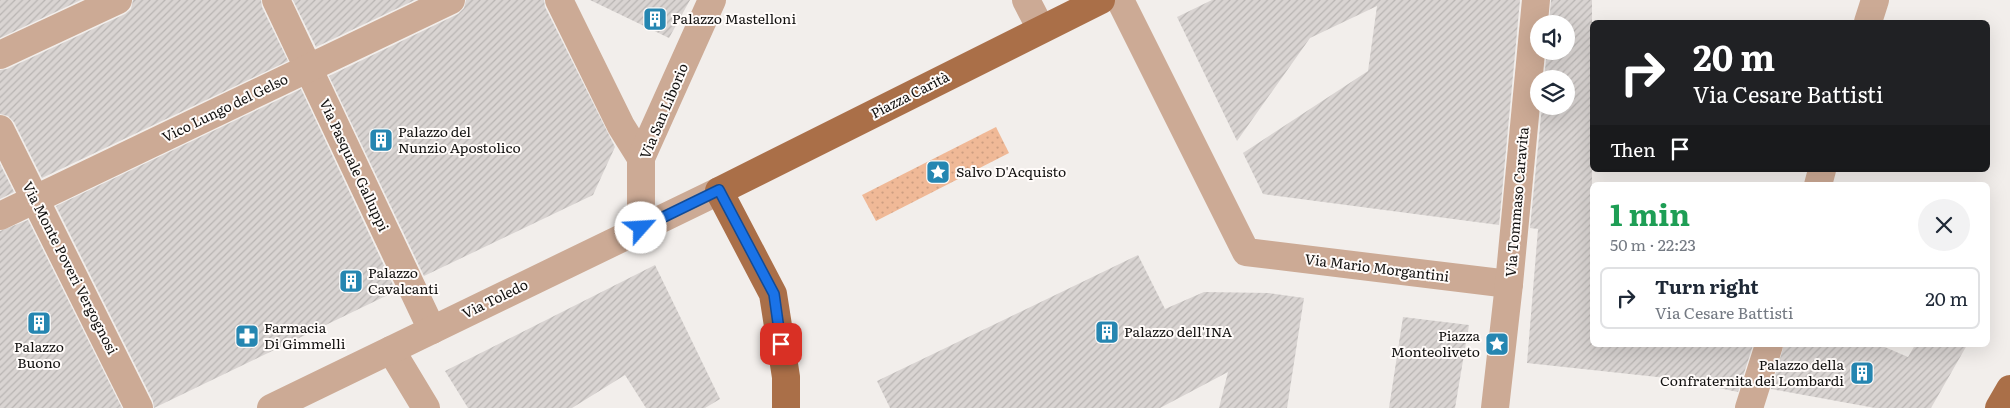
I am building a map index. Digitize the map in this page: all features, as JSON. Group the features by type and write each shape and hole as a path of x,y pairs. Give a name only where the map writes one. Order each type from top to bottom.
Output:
{"main road":[{"name":"Piazza Carità","path":"719,190 1101,0"},
{"path":"719,190 774,294 786,377 786,408"},
{"path":"1999,408 2010,389"}],"street":[{"path":"0,55 118,0"},
{"name":"Via Pasquale Galluppi","path":"276,0 432,330"},
{"name":"Vico Lungo del Gelso","path":"0,216 451,0"},
{"path":"559,0 621,126 641,158"},
{"name":"Via San Liborio","path":"641,228 641,158 712,0"},
{"path":"1026,0 1041,29"},
{"name":"Via Mario Morgantini","path":"1120,0 1246,252 1509,284"},
{"name":"Via Tommaso Caravita","path":"1509,284 1536,0"},
{"path":"1869,20 1875,0"},
{"name":"Via Monte Poveri Vergognosi","path":"0,129 139,408"},
{"name":"Via Toledo","path":"271,408 719,190"},
{"path":"1495,408 1509,284"},
{"path":"1751,408 1768,347"},
{"path":"391,350 426,408"}],"shaded area":[{"path":"996,127 1009,153 876,221 862,195"}],"building":[{"path":"0,0 81,0 0,38"},
{"path":"133,0 261,0 262,7 288,61 42,178 14,122 8,116 0,114 0,70 7,69 125,14 131,9"},
{"path":"293,0 415,0 316,47"},
{"path":"466,0 544,0 545,7 615,147 593,195 424,276 329,76 458,14 464,8"},
{"name":"Palazzo Mastelloni","path":"590,0 690,0 669,38"},
{"path":"1212,0 1520,0 1499,225 1263,194 1243,153 1368,71 1377,6 1310,38 1237,141 1177,17"},
{"path":"1551,0 1592,0 1592,20 1590,20 1590,172 1592,172 1592,182 1590,182 1590,347 1752,347 1738,392 1676,379 1527,363 1538,229 1530,228 1541,115 1575,115 1575,70 1545,70 1546,60 1575,60 1575,15 1550,15"},
{"path":"301,89 396,291 154,408 153,401 56,206"},
{"path":"0,164 14,192 0,199"},
{"name":"Palazzo Buono","path":"28,220 122,408 0,408 0,231"},
{"name":"Palazzo dell'INA","path":"1138,255 1165,309 1204,292 1269,293 1304,298 1287,408 1219,408 1228,372 1160,408 890,408 877,381"},
{"path":"655,265 720,399 705,408 646,408 625,375 572,408 468,408 445,371"},
{"path":"1403,317 1469,325 1455,408 1389,408"},
{"name":"Palazzo della Confraternita dei Lombardi","path":"1783,347 1885,347 1908,357 1914,347 1966,347 1931,408 1875,408 1771,389"}],"place":[{"name":"Palazzo Mastelloni","path":"655,19"},
{"name":"Palazzo del Nunzio Apostolico","path":"381,140"},
{"name":"Salvo D'Acquisto","path":"938,172"},
{"name":"Palazzo Cavalcanti","path":"351,281"},
{"name":"Palazzo Buono","path":"39,323"},
{"name":"Palazzo dell'INA","path":"1107,332"},
{"name":"Farmacia Di Gimmelli","path":"247,336"},
{"name":"Piazza Monteoliveto","path":"1497,344"},
{"name":"Palazzo della Confraternita dei Lombardi","path":"1862,373"}],"route":[{"path":"641,228 719,190 774,294 781,344"}]}
